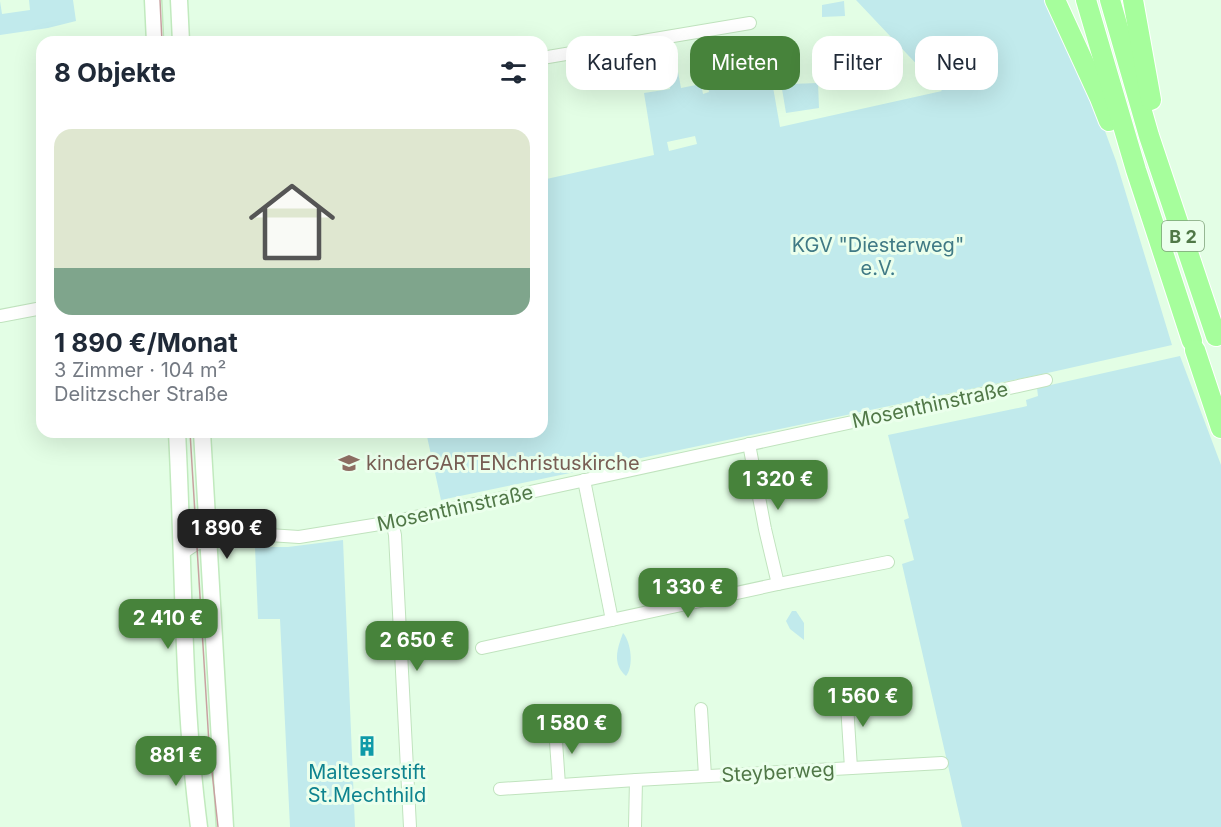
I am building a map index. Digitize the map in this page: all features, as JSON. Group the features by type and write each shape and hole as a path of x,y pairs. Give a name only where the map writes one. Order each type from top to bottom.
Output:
{"highway":[{"path":"1055,0 1100,98 1118,148 1136,170"},
{"name":"B 2","path":"1086,0 1136,170 1221,428"},
{"name":"B 2","path":"1110,0 1149,136 1219,344"},
{"path":"1132,0 1151,101 1149,136"}],"main road":[{"path":"153,0 155,36"},
{"path":"179,0 181,36"},
{"path":"177,438 193,775 199,827"},
{"path":"202,438 225,827"}],"street":[{"path":"548,57 750,23"},
{"path":"0,316 36,309"},
{"name":"Mosenthinstraße","path":"181,554 196,544 208,541 269,535 299,537 392,522 1046,380"},
{"path":"749,444 778,584"},
{"path":"584,480 612,620"},
{"path":"392,522 395,535 410,827"},
{"path":"482,648 888,562"},
{"name":"Steyberweg","path":"846,689 851,768"},
{"name":"Steyberweg","path":"701,709 705,776"},
{"path":"555,727 559,785"},
{"name":"Steyberweg","path":"500,789 942,763"},
{"path":"635,827 636,780"}],"green space":[{"path":"29,0 73,0 76,21 48,28 0,35 0,1 2,14 30,10"},
{"name":"KGV \"Diesterweg\" e.V.","path":"856,0 1046,0 1088,85 1116,161 1172,345 441,500 427,438 548,438 548,179 654,155 644,93 678,90 678,72 681,88 690,86 690,90 702,90 703,94 709,92 709,90 774,90 780,127 941,90 998,90 998,36 915,36 915,62 903,50 903,36 890,36","holes":["695,136 697,144 669,151 667,142"]},
{"path":"844,1 845,16 822,17 822,5"},
{"path":"812,83 812,90 818,90 819,108 786,113 782,90 800,90 800,84"},
{"path":"1180,356 1221,465 1221,827 962,827 902,564 914,560 904,520 909,518 888,435 1027,406 1026,400 1038,396 1037,388"},
{"path":"343,540 355,827 290,827 280,619 258,619 255,547 288,547"},
{"path":"792,611 796,611 804,623 804,640 790,629 786,621"},
{"path":"623,633 628,642 630,654 630,666 626,676 617,661"}],"tram line":[{"path":"160,0 162,36"},
{"path":"190,438 209,744 218,827"}],"place":[{"name":"kinderGARTENchristuskirche","path":"349,463"},
{"name":"Malteserstift St.Mechthild","path":"367,746"}]}
